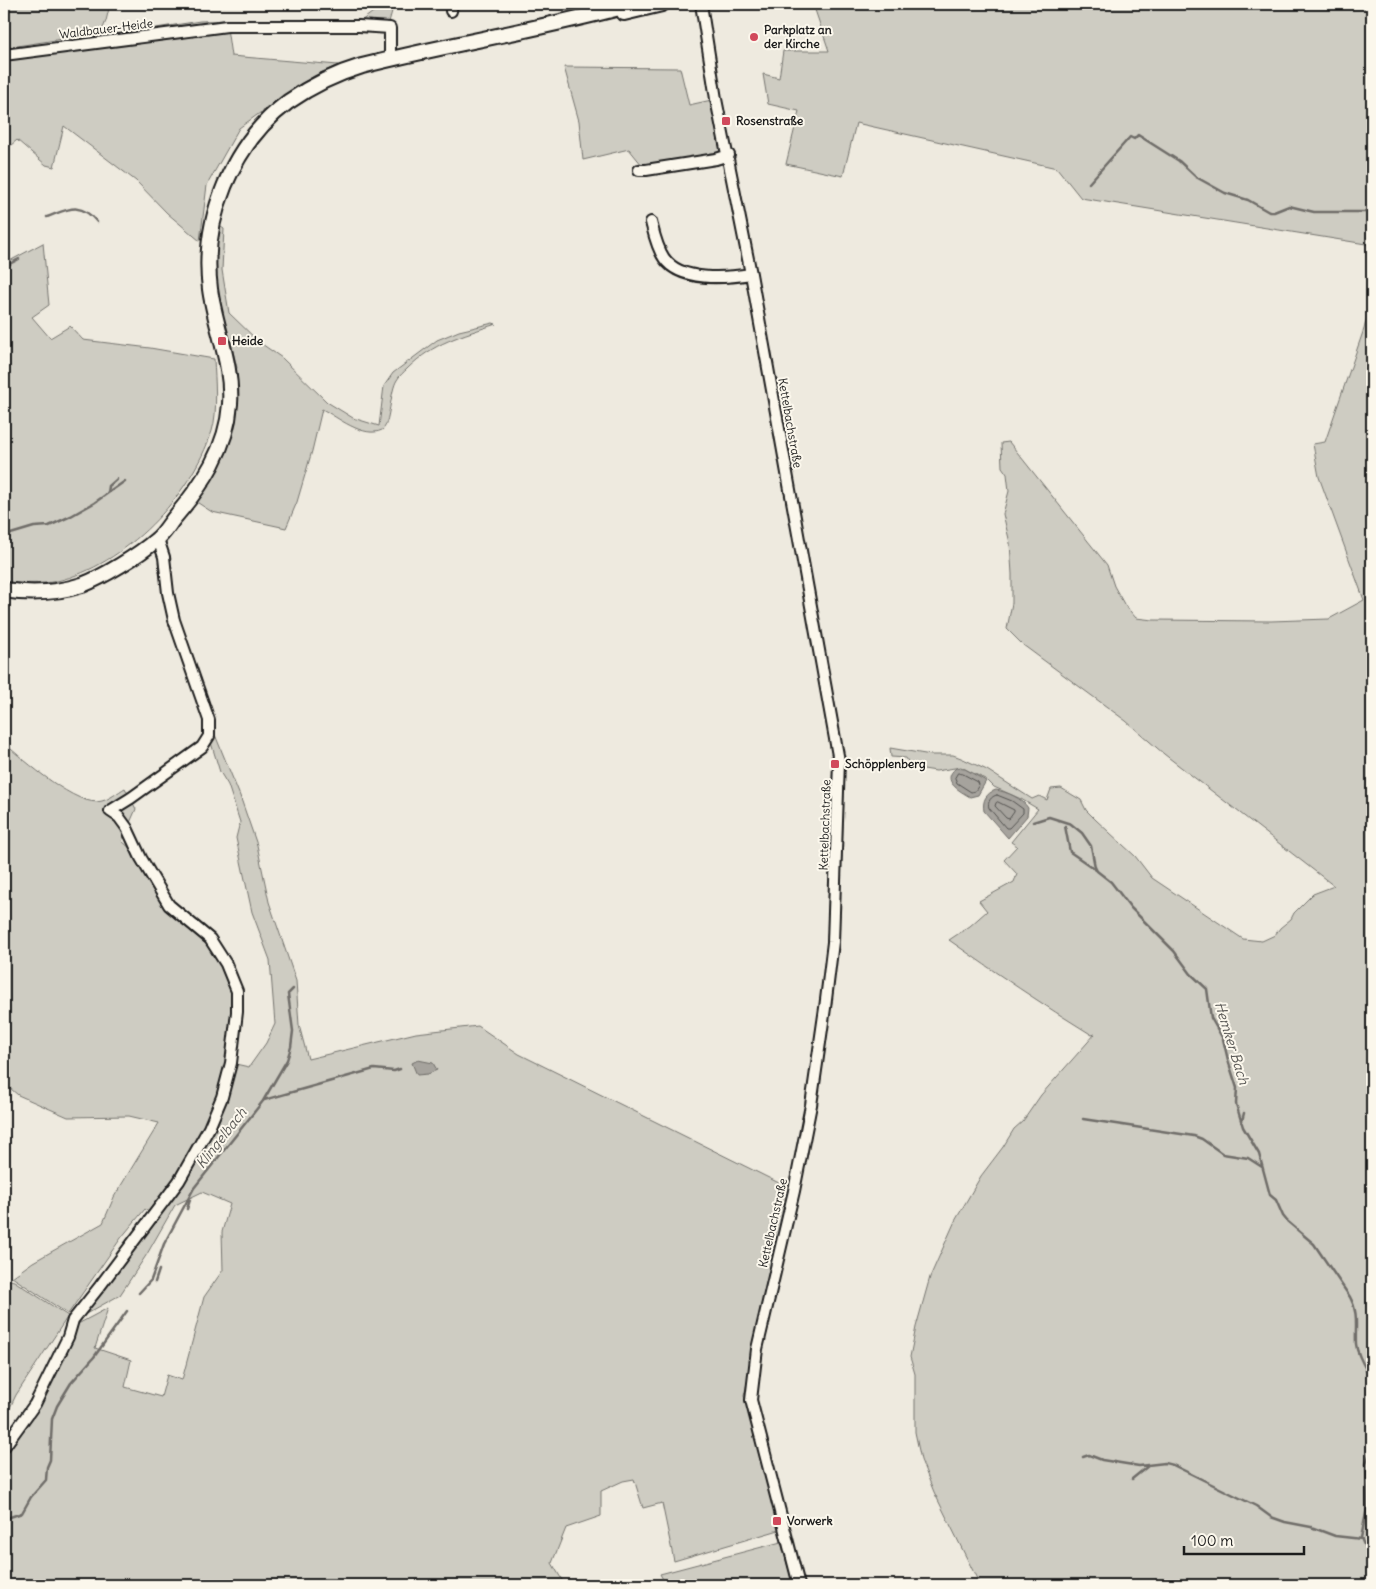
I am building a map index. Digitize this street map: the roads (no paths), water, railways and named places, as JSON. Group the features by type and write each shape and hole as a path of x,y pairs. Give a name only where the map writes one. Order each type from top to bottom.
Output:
{"main road":[{"path":"4,590 27,593 82,585 130,560 158,539 191,498 209,471 218,454 229,417 230,385 210,289 209,259 214,218 232,170 254,136 286,104 309,88 340,73 390,59 518,32 573,18 604,13 633,4"},
{"path":"518,32 601,20 629,11 662,4"}],"street":[{"name":"Kettelbachstraße","path":"701,4 716,99 729,156 751,274 839,761 833,942 825,1008 811,1105 794,1191 757,1349 751,1400 799,1585"},
{"name":"Waldbauer-Heide","path":"4,55 227,26 360,26 390,28 390,59"},
{"path":"638,170 729,156"},
{"path":"651,222 664,259 675,270 710,277 733,277 751,274"},
{"path":"4,1448 34,1404 68,1337 73,1320 179,1181 209,1128 222,1097 231,1063 238,1012 237,991 226,964 210,939 169,904 141,858 127,828 119,817 110,811 202,747 209,736 209,720 174,620 168,593 164,558 158,539"}],"water":[{"path":"956,768 965,769 986,781 978,795 970,797 953,785 950,777"},
{"path":"996,790 1014,796 1028,808 1027,816 1008,838 984,811 986,798"},
{"path":"418,1060 433,1063 437,1070 428,1074 417,1075 412,1063"}],"waterway":[{"path":"1089,183 1130,137 1134,139 1138,135 1179,161 1196,177 1225,193 1248,200 1269,212 1289,206 1314,212 1372,212"},
{"path":"47,217 68,210 80,209 91,215 97,222"},
{"path":"4,267 19,259"},
{"path":"108,493 109,486 117,479"},
{"path":"4,536 34,527 49,526 94,503 125,481"},
{"name":"Hemker Bach","path":"1033,822 1049,817 1071,824 1082,833 1091,846 1097,871 1111,882 1131,908 1174,951 1191,974 1207,989 1211,1018 1223,1039 1237,1088 1236,1104 1243,1127 1259,1154 1270,1195 1276,1200 1287,1221 1314,1244 1350,1297 1356,1314 1356,1344 1358,1353 1372,1380"},
{"path":"1065,826 1070,852 1096,870"},
{"name":"Klingelbach","path":"139,1293 151,1280 164,1244 194,1188 263,1101 287,1060 293,1031 288,994 293,989"},
{"path":"264,1100 374,1069 394,1071 400,1069"},
{"name":"Hemker Bach","path":"1242,1121 1244,1113"},
{"path":"1083,1119 1194,1136 1202,1139 1223,1154 1248,1158 1262,1167"},
{"name":"Klingelbach","path":"187,1209 190,1200"},
{"path":"155,1282 159,1270"},
{"name":"Klingelbach","path":"4,1519 22,1513 31,1497 46,1480 47,1467 50,1460 52,1419 57,1406 71,1383 94,1357 127,1311"},
{"name":"Hemker Bach","path":"1372,1422 1372,1447 1366,1464 1367,1508 1361,1538 1372,1563 1372,1581"},
{"path":"1083,1457 1089,1455 1102,1460 1139,1466 1165,1463 1173,1465 1256,1506 1271,1517 1311,1527 1335,1536 1362,1539"},
{"path":"1132,1479 1148,1466"}],"place":[{"name":"Parkplatz an der Kirche","path":"754,37"},
{"name":"Rosenstraße","path":"726,121"},
{"name":"Heide","path":"222,341"},
{"name":"Schöpplenberg","path":"835,764"},
{"name":"Vorwerk","path":"777,1521"}]}
